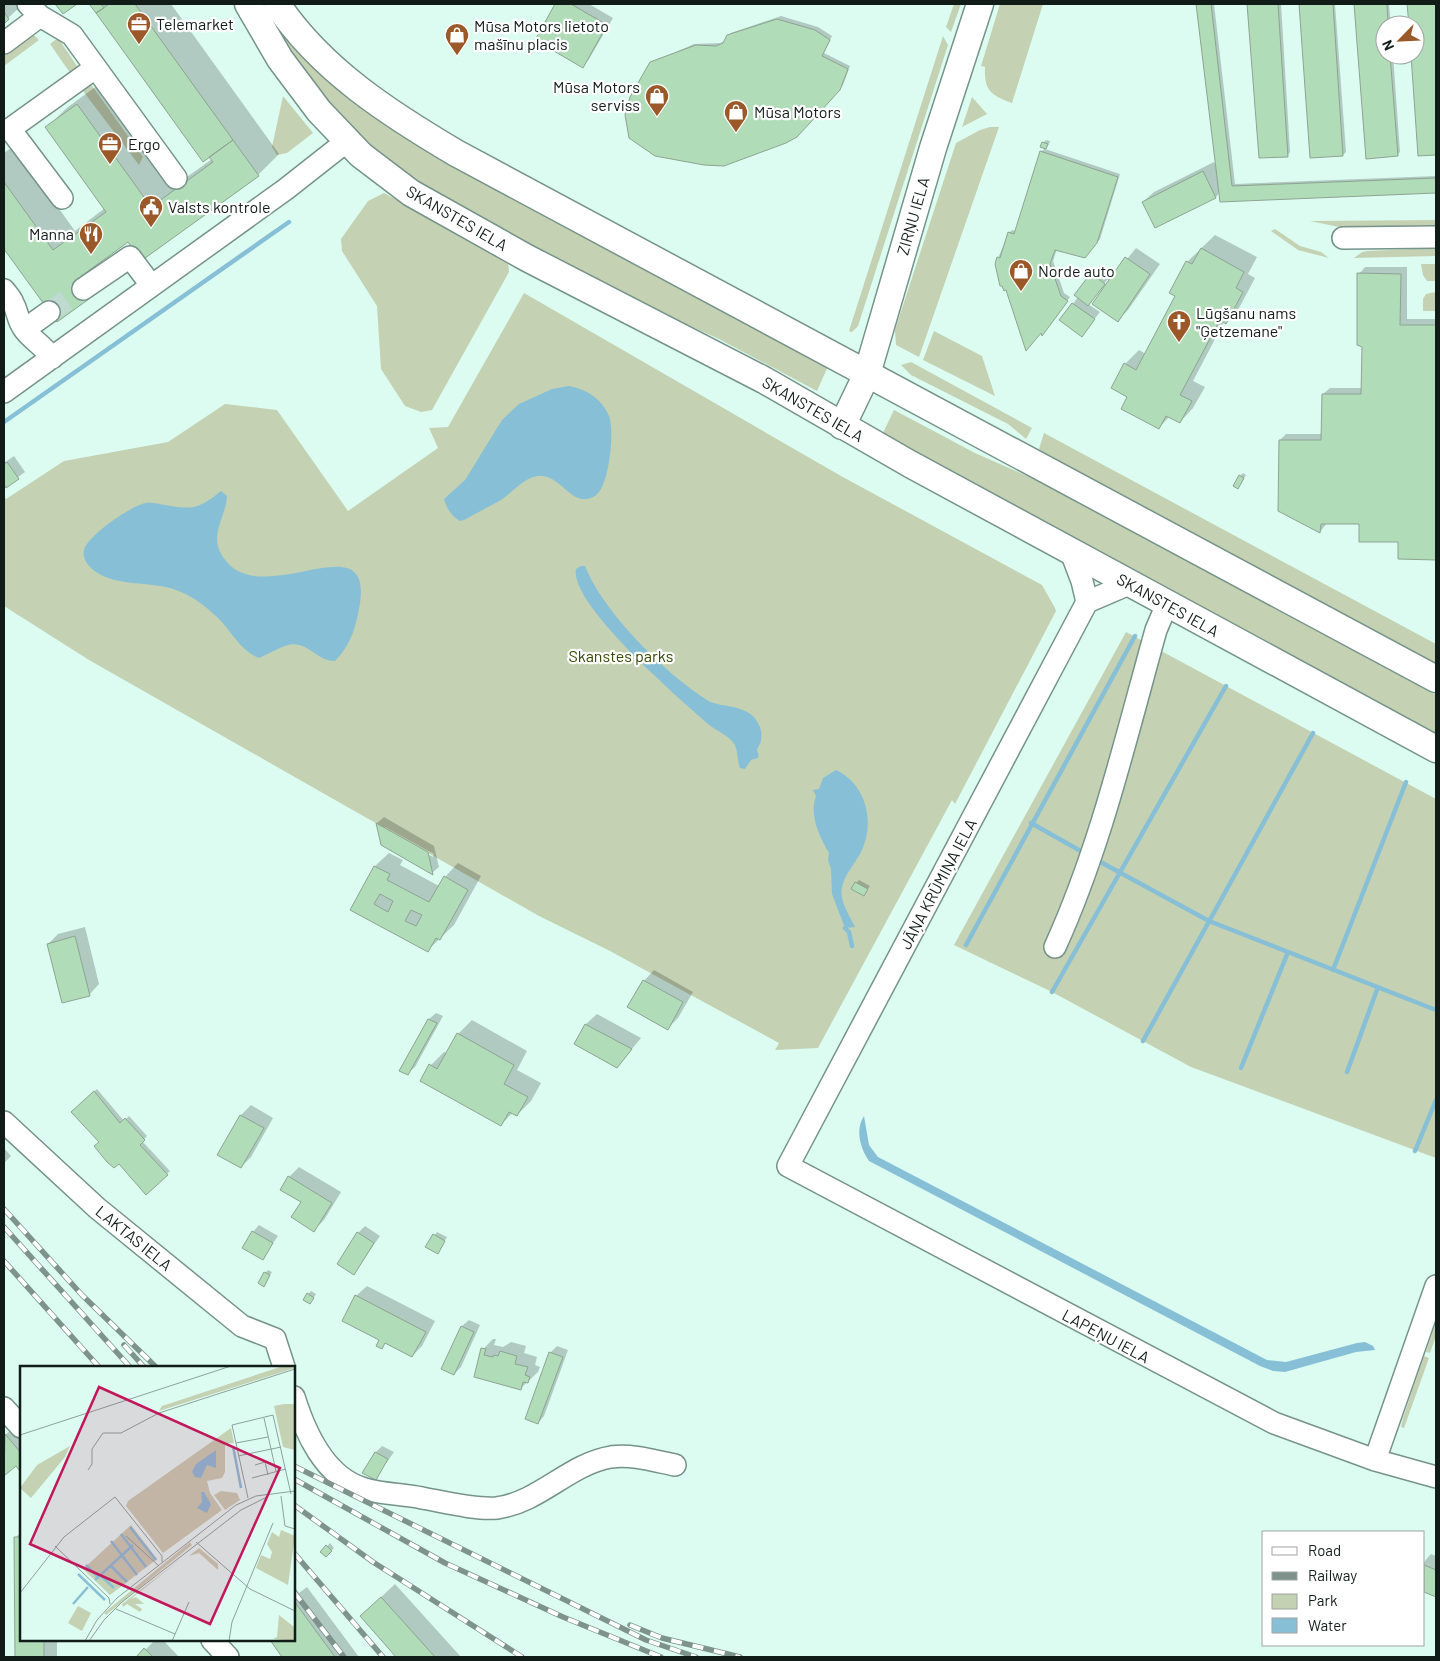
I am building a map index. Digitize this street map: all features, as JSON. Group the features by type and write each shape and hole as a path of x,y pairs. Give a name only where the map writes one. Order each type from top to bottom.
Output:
{"main road":[{"name":"SKANSTES IELA","path":"248,4 299,86 347,141 385,174 437,208 609,301 764,380 817,409 842,426 1129,584 1436,749"},
{"path":"276,4 301,34 347,80 417,130 473,163 1436,679"},
{"name":"ZIRŅU IELA","path":"842,426 867,374 930,157 980,4"}],"street":[{"path":"4,43 34,10 72,35 176,178"},
{"path":"62,198 10,129 95,68"},
{"path":"4,392 47,351 150,286 286,189 347,141"},
{"path":"1342,238 1436,237"},
{"path":"82,289 130,257 150,286"},
{"path":"6,294 25,330 32,339 47,351"},
{"path":"6,294 25,308 42,317 42,332 47,351"},
{"path":"1071,552 1082,581 1087,602 1129,584"},
{"name":"JĀŅA KRŪMIŅA IELA","path":"788,1166 1087,602"},
{"path":"1055,947 1069,916 1096,842 1156,630 1167,604"},
{"name":"LAKTAS IELA","path":"4,1122 97,1208 242,1326 275,1340 284,1366"},
{"name":"LAPEŅU IELA","path":"788,1166 1274,1423 1375,1460 1436,1477"},
{"path":"1375,1460 1436,1286"},
{"path":"295,1399 325,1463 343,1478 362,1488 454,1504 496,1508 526,1500 585,1465 612,1457 638,1457 675,1465"},
{"path":"4,1408 20,1426"},
{"path":"213,1641 228,1657"}],"green space":[{"path":"262,4 310,63 829,364 817,391 719,339 614,292 420,185 384,161 307,82"},
{"path":"954,4 961,4 951,32 946,27"},
{"path":"1000,4 1043,4 1012,103 990,91 986,82 985,67 981,66"},
{"path":"31,32 39,40 4,66 4,50"},
{"path":"943,36 948,45 858,326 852,332 849,331"},
{"path":"58,38 77,66 73,77 50,44"},
{"path":"90,83 143,157 139,165 80,87"},
{"path":"283,96 313,133 287,153 277,155 272,147"},
{"path":"972,97 987,114 962,127"},
{"path":"999,127 919,357 896,345 895,330 956,143 980,130"},
{"path":"384,193 508,259 509,272 432,410 421,412 405,406 381,369 377,306 342,251 341,239 368,201"},
{"path":"1436,220 1436,228 1339,227 1310,221"},
{"path":"1275,229 1300,246 1321,252 1329,258 1298,250 1271,231"},
{"path":"1436,248 1436,256 1354,258 1367,251"},
{"path":"1421,264 1436,264 1436,281 1427,281 1423,275"},
{"path":"1436,292 1436,311 1423,311 1423,299 1426,294"},
{"name":"Skanstes parks","path":"524,293 841,476 1042,585 1055,608 1056,611 955,804 952,800 818,1048 775,1050 779,1043 610,951 539,916 89,660 4,606 4,496 6,499 64,461 168,442 225,404 277,410 348,511 438,448 429,428 448,427"},
{"path":"934,331 982,356 995,396 923,360"},
{"path":"911,362 1032,428 1026,439 1008,424 911,375 901,365"},
{"path":"894,410 975,453 1061,491 1436,695 1436,736 881,437"},
{"path":"1044,433 1436,644 1436,670 1050,458 1039,449"},
{"path":"1126,632 1436,799 1436,1158 1191,1067 1052,992 954,945"},
{"path":"1436,1322 1436,1336 1430,1353 1426,1352"},
{"path":"1424,1356 1429,1358 1404,1428 1401,1427 1403,1418"}],"water":[{"path":"569,386 593,396 609,416 611,423 610,459 600,491 595,496 581,499 550,478 537,476 520,484 501,500 464,520 460,521 454,517 444,499 465,480 502,420 519,404 552,389"},
{"path":"221,491 227,496 217,534 217,541 223,557 240,572 262,577 332,567 349,569 359,580 360,603 355,626 341,655 335,661 323,658 307,648 295,644 284,646 259,658 247,651 217,617 192,598 171,588 105,577 93,570 85,560 84,550 93,537 131,509 148,503 189,508 195,507"},
{"path":"585,566 606,603 620,621 673,674 707,700 742,709 753,716 761,730 761,741 757,750 758,758 751,760 745,769 740,768 735,745 675,695 629,651 590,605 579,585 576,569"},
{"path":"836,770 855,784 861,794 865,804 868,827 862,850 842,887 843,903 855,927 845,928 832,894 831,869 828,860 829,853 814,818 816,796 813,790 819,789 823,778"},
{"path":"864,1116 869,1145 878,1157 1267,1360 1286,1362 1365,1342 1373,1346 1375,1350 1356,1352 1285,1372 1273,1371 1260,1366 869,1161 863,1150 859,1133"}],"building":[{"path":"55,4 77,4 63,14"},
{"path":"89,4 101,4 104,8 96,13"},
{"path":"109,4 135,4 233,140 203,162 96,13"},
{"path":"555,4 571,4 607,25 583,68 535,40"},
{"path":"1196,4 1211,4 1232,186 1436,178 1436,193 1220,202"},
{"path":"1247,4 1278,4 1288,157 1259,158"},
{"path":"1299,4 1333,4 1343,156 1310,158"},
{"path":"1354,4 1387,4 1388,15 1375,15 1375,65 1391,65 1398,156 1366,159"},
{"path":"1407,4 1436,4 1436,155 1418,156 1412,65 1425,65 1425,15 1408,15"},
{"path":"4,12 9,19 4,24"},
{"path":"777,19 815,30 830,40 822,56 848,69 840,90 797,137 786,143 724,166 704,165 655,156 629,138 625,115 630,97 650,62 696,45 716,46 723,43 727,35"},
{"path":"77,104 151,207 213,162 209,157 233,140 259,176 141,261 128,242 76,280 89,299 57,322 4,249 4,182 53,250 106,212 45,127"},
{"path":"1042,142 1048,144 1046,149 1040,147"},
{"path":"1040,151 1118,177 1097,243 1085,258 1055,250 1050,264 1061,296 1068,301 1042,336 1041,333 1026,351 1006,290 1004,291 1002,286 1000,286 995,264 997,257 1000,258 1008,232 1014,234"},
{"path":"1203,171 1216,198 1155,228 1142,202"},
{"name":"Lūgšanu nams \"Ģetzemane\"","path":"1201,248 1244,272 1236,288 1243,292 1226,324 1220,320 1180,395 1192,401 1180,423 1166,416 1159,429 1121,409 1127,397 1111,388 1124,363 1136,370 1175,296 1169,293 1186,261 1192,264"},
{"path":"1125,257 1150,274 1118,322 1092,304"},
{"path":"1091,273 1105,284 1088,306 1074,295"},
{"path":"1357,273 1401,274 1400,325 1436,325 1436,560 1398,559 1398,542 1359,542 1359,524 1321,524 1320,533 1278,511 1279,440 1321,440 1322,394 1361,394 1362,347 1357,345"},
{"path":"1072,303 1095,319 1082,337 1059,320"},
{"path":"7,462 19,479 6,488 4,484 4,464"},
{"path":"1239,475 1244,478 1238,489 1233,486"},
{"path":"376,823 428,852 433,875 381,845"},
{"path":"374,866 390,874 387,880 429,902 444,876 468,890 440,940 436,938 428,952 350,910","holes":["380,894 393,901 388,912 374,904","411,910 422,915 416,926 405,921"]},
{"path":"855,882 868,889 864,896 851,889"},
{"path":"75,936 90,996 62,1003 47,944"},
{"path":"643,980 683,1002 668,1030 627,1007"},
{"path":"428,1019 437,1023 408,1075 399,1071"},
{"path":"585,1024 632,1049 617,1068 574,1044"},
{"path":"457,1033 514,1065 504,1084 528,1097 517,1116 509,1112 501,1126 420,1081 429,1064 437,1069"},
{"path":"94,1091 120,1123 125,1118 145,1140 140,1145 168,1175 146,1195 119,1164 114,1168 107,1162 94,1146 99,1142 71,1112"},
{"path":"240,1115 264,1128 241,1168 217,1155"},
{"path":"288,1176 332,1203 314,1232 291,1217 301,1202 280,1190"},
{"path":"252,1231 273,1243 263,1260 242,1248"},
{"path":"357,1232 374,1243 354,1275 337,1264"},
{"path":"433,1234 445,1241 438,1254 425,1247"},
{"path":"264,1272 270,1275 264,1287 258,1283"},
{"path":"307,1293 314,1298 310,1304 303,1300"},
{"path":"355,1295 426,1332 412,1357 385,1343 382,1349 376,1346 379,1340 342,1321"},
{"path":"461,1326 474,1332 454,1375 441,1369"},
{"path":"481,1348 486,1349 484,1355 493,1357 494,1355 498,1356 500,1351 517,1356 515,1364 528,1367 525,1375 530,1377 528,1383 523,1382 521,1390 474,1377"},
{"path":"549,1352 563,1357 538,1424 525,1419"},
{"path":"5,1434 20,1452 20,1469 16,1466 4,1476"},
{"path":"375,1452 388,1459 376,1480 362,1473"},
{"path":"14,1537 20,1537 20,1641 44,1641 44,1657 15,1657"},
{"path":"326,1545 332,1551 326,1557 320,1552"},
{"path":"1425,1565 1436,1570 1436,1597 1425,1592"},
{"path":"381,1597 435,1657 396,1657 360,1616"},
{"path":"295,1602 335,1657 282,1657 271,1641 295,1641"},
{"path":"144,1648 153,1657 136,1657"}],"waterway":[{"path":"4,422 289,222"},
{"path":"966,945 1135,636"},
{"path":"1052,992 1226,686"},
{"path":"1143,1041 1313,733"},
{"path":"1333,970 1406,782"},
{"path":"1031,823 1086,854"},
{"path":"1095,859 1209,921 1436,1010"},
{"path":"845,928 849,932 852,946"},
{"path":"1241,1068 1288,952"},
{"path":"1347,1072 1378,987"},
{"path":"1415,1151 1436,1100"}],"tunnel":[{"path":"49,312 83,289"}],"railway":[{"path":"4,1209 82,1295 155,1366"},
{"path":"4,1227 129,1366"},
{"path":"4,1261 98,1366"},
{"path":"124,1345 143,1366"},
{"path":"295,1466 646,1640 696,1657"},
{"path":"295,1480 445,1563 563,1617 661,1657"},
{"path":"295,1506 373,1562 522,1657"},
{"path":"295,1554 383,1657"},
{"path":"295,1593 344,1657"},
{"path":"630,1625 662,1638 740,1657"}],"place":[{"name":"Telemarket","path":"139,45"},
{"name":"Mūsa Motors lietoto mašīnu placis","path":"457,56"},
{"name":"Mūsa Motors serviss","path":"657,117"},
{"name":"Mūsa Motors","path":"736,133"},
{"name":"Ergo","path":"110,165"},
{"name":"Valsts kontrole","path":"151,228"},
{"name":"Manna","path":"91,255"},
{"name":"Norde auto","path":"1021,292"},
{"name":"Lūgšanu nams \"Ģetzemane\"","path":"1179,343"}]}
